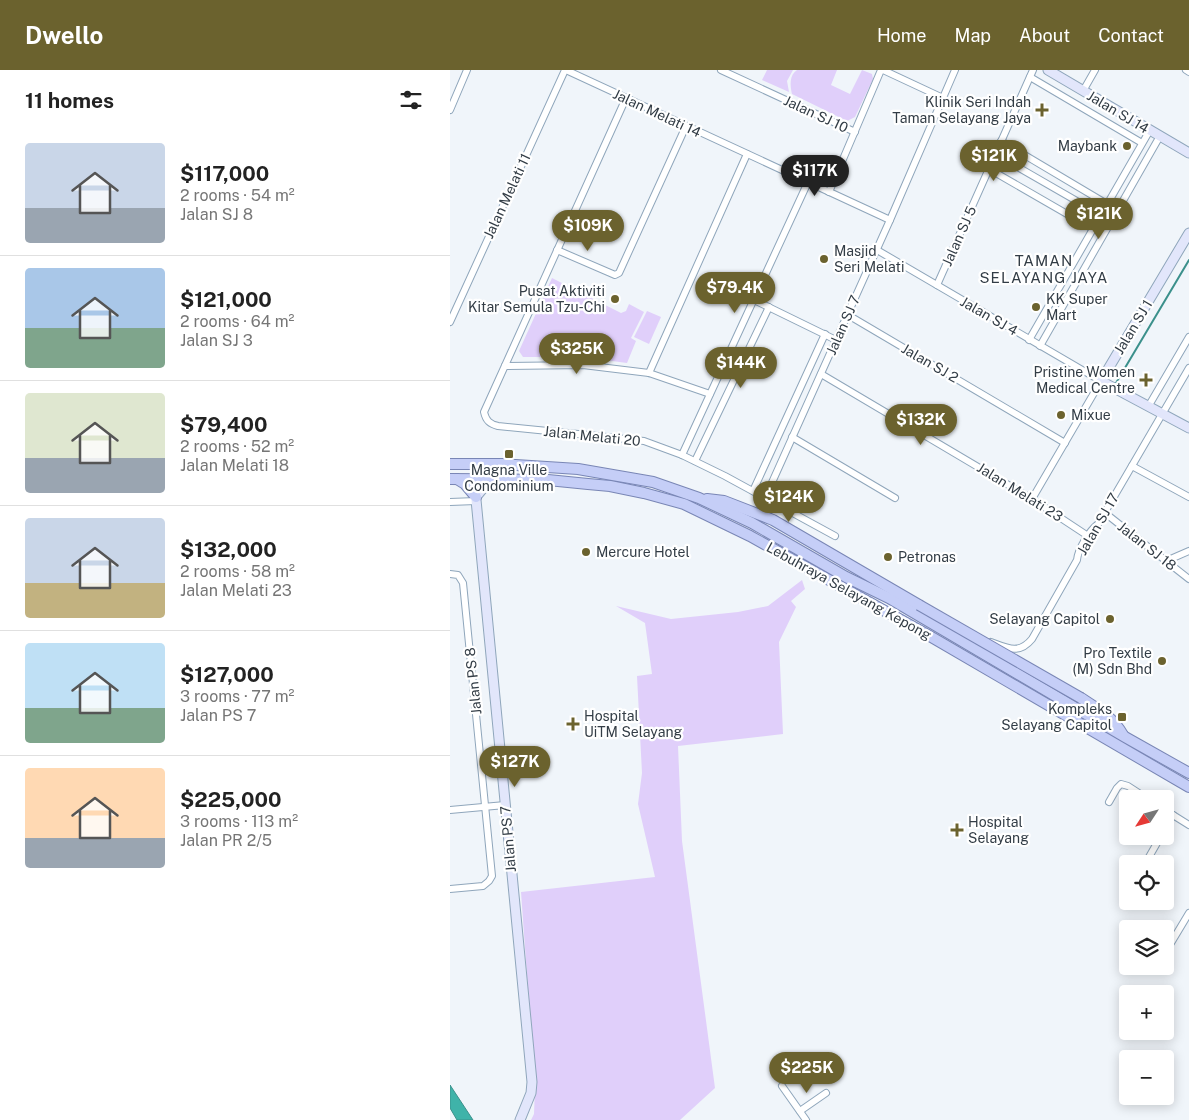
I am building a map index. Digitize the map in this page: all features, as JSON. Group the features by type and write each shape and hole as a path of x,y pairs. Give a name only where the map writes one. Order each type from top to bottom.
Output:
{"main road":[{"name":"Lebuhraya Selayang Kepong","path":"450,464 488,464 578,470 653,482 699,498 752,523 846,577 889,598 1189,773"},
{"path":"474,479 477,470 488,464"},
{"name":"Lebuhraya Selayang Kepong","path":"454,479 548,480 610,486 684,504 750,536 928,635 1189,787"},
{"path":"454,479 466,484 476,499"},
{"path":"699,498 724,501 773,520 1081,698 1115,722 1125,737"}],"street":[{"path":"450,110 467,70"},
{"name":"Jalan Melati 14","path":"565,70 890,220"},
{"name":"Jalan Melati 11","path":"450,322 565,70"},
{"name":"Jalan SJ 10","path":"721,70 855,132"},
{"path":"830,192 882,70 943,98"},
{"name":"Jalan SJ 7","path":"765,498 877,250 954,70"},
{"name":"Jalan SJ 5","path":"937,285 1033,70"},
{"name":"Jalan SJ 14","path":"1048,70 1189,153"},
{"path":"1083,91 1095,70"},
{"path":"1030,77 1142,143"},
{"path":"626,98 505,366 583,365 649,373 710,394"},
{"path":"557,250 615,275 618,273 686,126"},
{"path":"1029,340 1150,130"},
{"path":"1040,346 1160,136"},
{"path":"1001,141 1107,204"},
{"path":"649,373 748,154"},
{"path":"995,154 1101,215"},
{"path":"989,169 1093,229"},
{"path":"682,455 808,182"},
{"name":"Jalan SJ 1","path":"1032,498 1189,233"},
{"name":"Jalan SJ 4","path":"877,250 1100,381"},
{"path":"754,300 836,340"},
{"path":"694,461 768,307"},
{"name":"Jalan SJ 2","path":"848,315 1065,442"},
{"path":"753,491 825,334"},
{"path":"1148,406 1189,337"},
{"name":"Jalan Melati 20","path":"505,366 484,412 485,418 490,424 644,441 682,455 725,476 835,536"},
{"name":"Jalan SJ 17","path":"960,640 983,639 1011,648 1020,648 1027,645 1059,594 1077,560 1078,552 1094,527 1098,524 1189,368"},
{"name":"Jalan Melati 23","path":"821,374 1032,498 1088,536"},
{"path":"1100,381 1189,428"},
{"path":"792,437 895,498"},
{"path":"1132,466 1189,497"},
{"name":"Jalan PS 7","path":"474,479 532,1082 531,1093 523,1118"},
{"path":"450,502 476,499 481,490 493,480"},
{"name":"Jalan SJ 18","path":"1104,513 1189,579"},
{"path":"1166,561 1189,551"},
{"name":"Jalan PS 8","path":"450,889 483,886 492,876 463,583 458,575 452,574"},
{"path":"1109,802 1121,784 1134,790"},
{"path":"450,810 505,805"},
{"path":"1174,815 1189,824"},
{"path":"1174,938 1189,913"},
{"path":"782,1086 806,1120"},
{"path":"800,1111 826,1093"}],"shaded area":[{"path":"767,70 793,70 787,81 789,92 762,80"},
{"path":"797,70 837,70 831,85 850,94 862,70 872,74 873,79 855,117 847,121 792,94 791,78"},
{"path":"552,278 621,313 626,311 629,304 644,312 631,338 636,341 627,363 582,357 523,357 519,351"},
{"path":"647,311 661,317 649,344 634,337"},
{"path":"802,580 805,589 791,601 796,607 779,642 783,734 678,746 682,841 715,1088 680,1120 531,1120 534,1114 535,1087 521,892 655,877 638,804 642,773 637,676 652,674 645,623 616,606 671,619 738,612 768,606"},
{"path":"450,1085 473,1120 457,1120 450,1108"}],"waterway":[{"path":"1116,383 1189,260"}],"place":[{"name":"Klinik Seri Indah Taman Selayang Jaya","path":"1042,110"},
{"name":"Maybank","path":"1127,146"},
{"name":"Masjid Seri Melati","path":"824,259"},
{"name":"Pusat Aktiviti Kitar Semula Tzu-Chi","path":"615,299"},
{"name":"KK Super Mart","path":"1036,307"},
{"name":"Pristine Women Medical Centre","path":"1146,380"},
{"name":"Mixue","path":"1061,415"},
{"name":"Magna Ville Condominium","path":"509,454"},
{"name":"Mercure Hotel","path":"586,552"},
{"name":"Petronas","path":"888,557"},
{"name":"Selayang Capitol","path":"1110,619"},
{"name":"Pro Textile (M) Sdn Bhd","path":"1162,661"},
{"name":"Kompleks Selayang Capitol","path":"1122,717"},
{"name":"Hospital UiTM Selayang","path":"573,724"},
{"name":"Hospital Selayang","path":"957,830"}],"district":[{"name":"TAMAN SELAYANG JAYA","path":"1044,268"}]}
